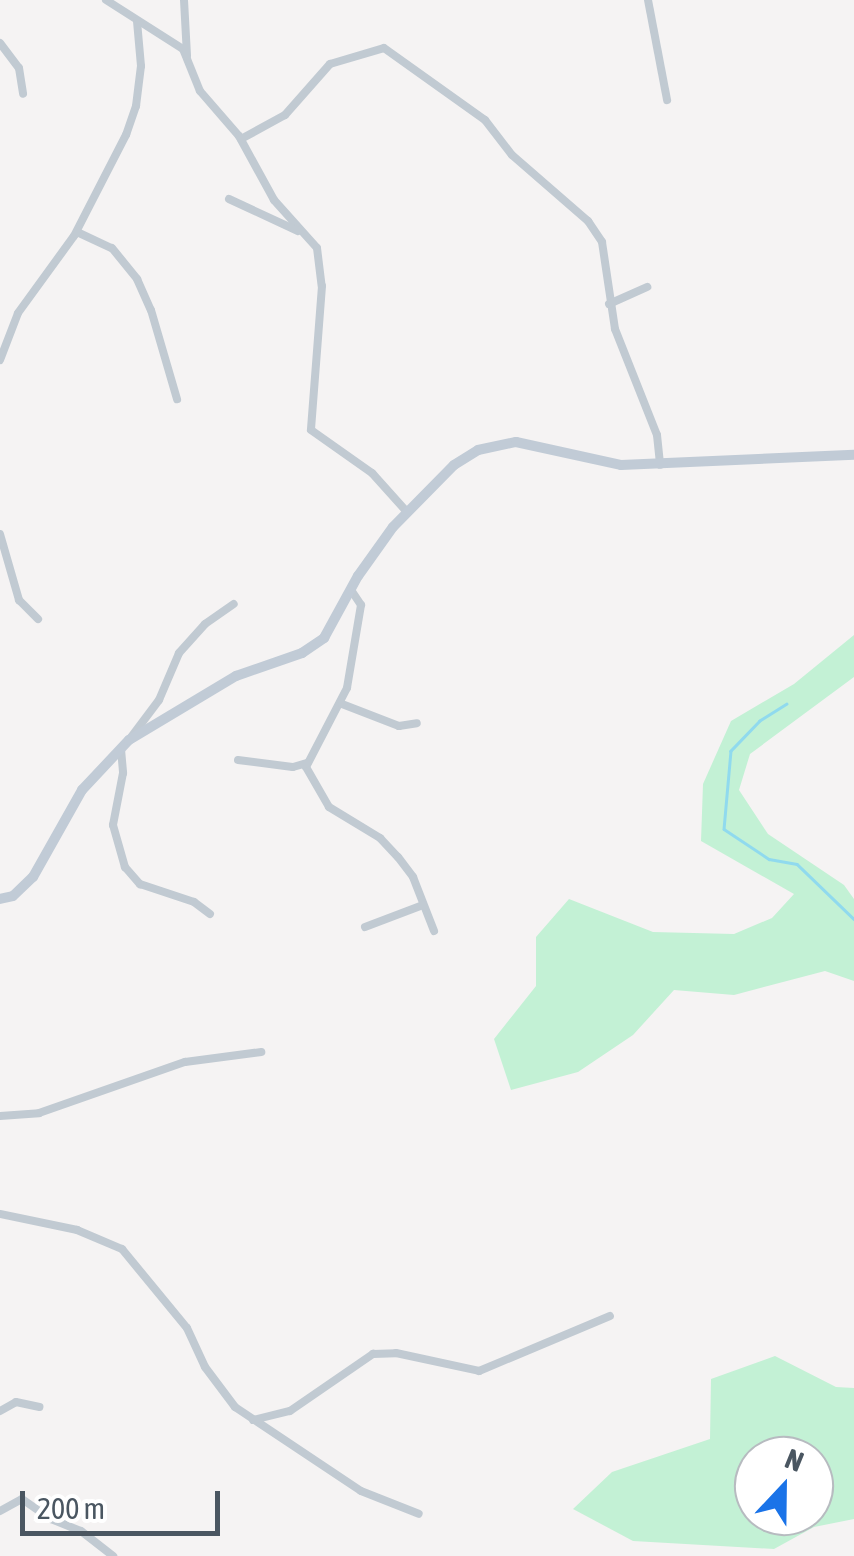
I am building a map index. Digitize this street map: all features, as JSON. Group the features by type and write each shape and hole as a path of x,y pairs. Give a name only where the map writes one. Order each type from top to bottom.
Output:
{"street":[{"path":"106,0 176,42 187,56"},
{"path":"184,0 187,56 200,91 241,139 274,200 318,248 322,263 312,430 372,473 407,512"},
{"path":"648,0 666,100"},
{"path":"0,360 26,301 77,232 136,106 141,66 137,21"},
{"path":"0,44 19,68 24,94"},
{"path":"241,139 286,114 330,64 384,48 485,120 512,155 588,222 602,242 608,264 609,304 657,435 660,465"},
{"path":"230,199 306,235"},
{"path":"77,232 112,248 137,280 152,310 176,398"},
{"path":"609,304 647,287"},
{"path":"118,752 236,676 316,646 331,630 380,543 454,465 490,445 516,442 604,463 660,465 854,455"},
{"path":"0,534 19,600 38,619"},
{"path":"238,760 292,768 307,764 342,704 360,616 359,599 351,590"},
{"path":"0,899 13,896 33,877 82,790 159,700 178,654 205,624 234,604"},
{"path":"342,704 399,726 418,723"},
{"path":"118,752 123,773 113,825 124,866 140,884 194,902 210,914"},
{"path":"307,764 316,791 330,807 380,838 413,877 434,930"},
{"path":"365,927 422,905"},
{"path":"0,1116 39,1113 185,1062 261,1052"},
{"path":"0,1214 77,1230 122,1249 187,1328 222,1395 361,1491 419,1514"},
{"path":"253,1420 290,1411 373,1354 396,1353 479,1370 610,1316"},
{"path":"0,1411 16,1402 39,1406"},
{"path":"0,1510 22,1499 52,1519 82,1530 113,1556"}],"green space":[{"path":"854,635 854,677 750,754 739,790 768,834 844,885 854,899 854,981 825,971 734,995 674,990 633,1035 578,1072 511,1090 494,1039 536,986 536,937 569,899 653,932 734,934 772,918 794,894 701,841 703,784 731,721 794,684"},
{"path":"775,1356 836,1387 854,1388 854,1519 834,1523 834,1436 734,1436 734,1536 798,1536 774,1549 633,1541 573,1509 612,1472 710,1439 711,1379"}],"waterway":[{"path":"787,704 760,721 731,751 724,829 769,859 797,864 854,919"}]}
